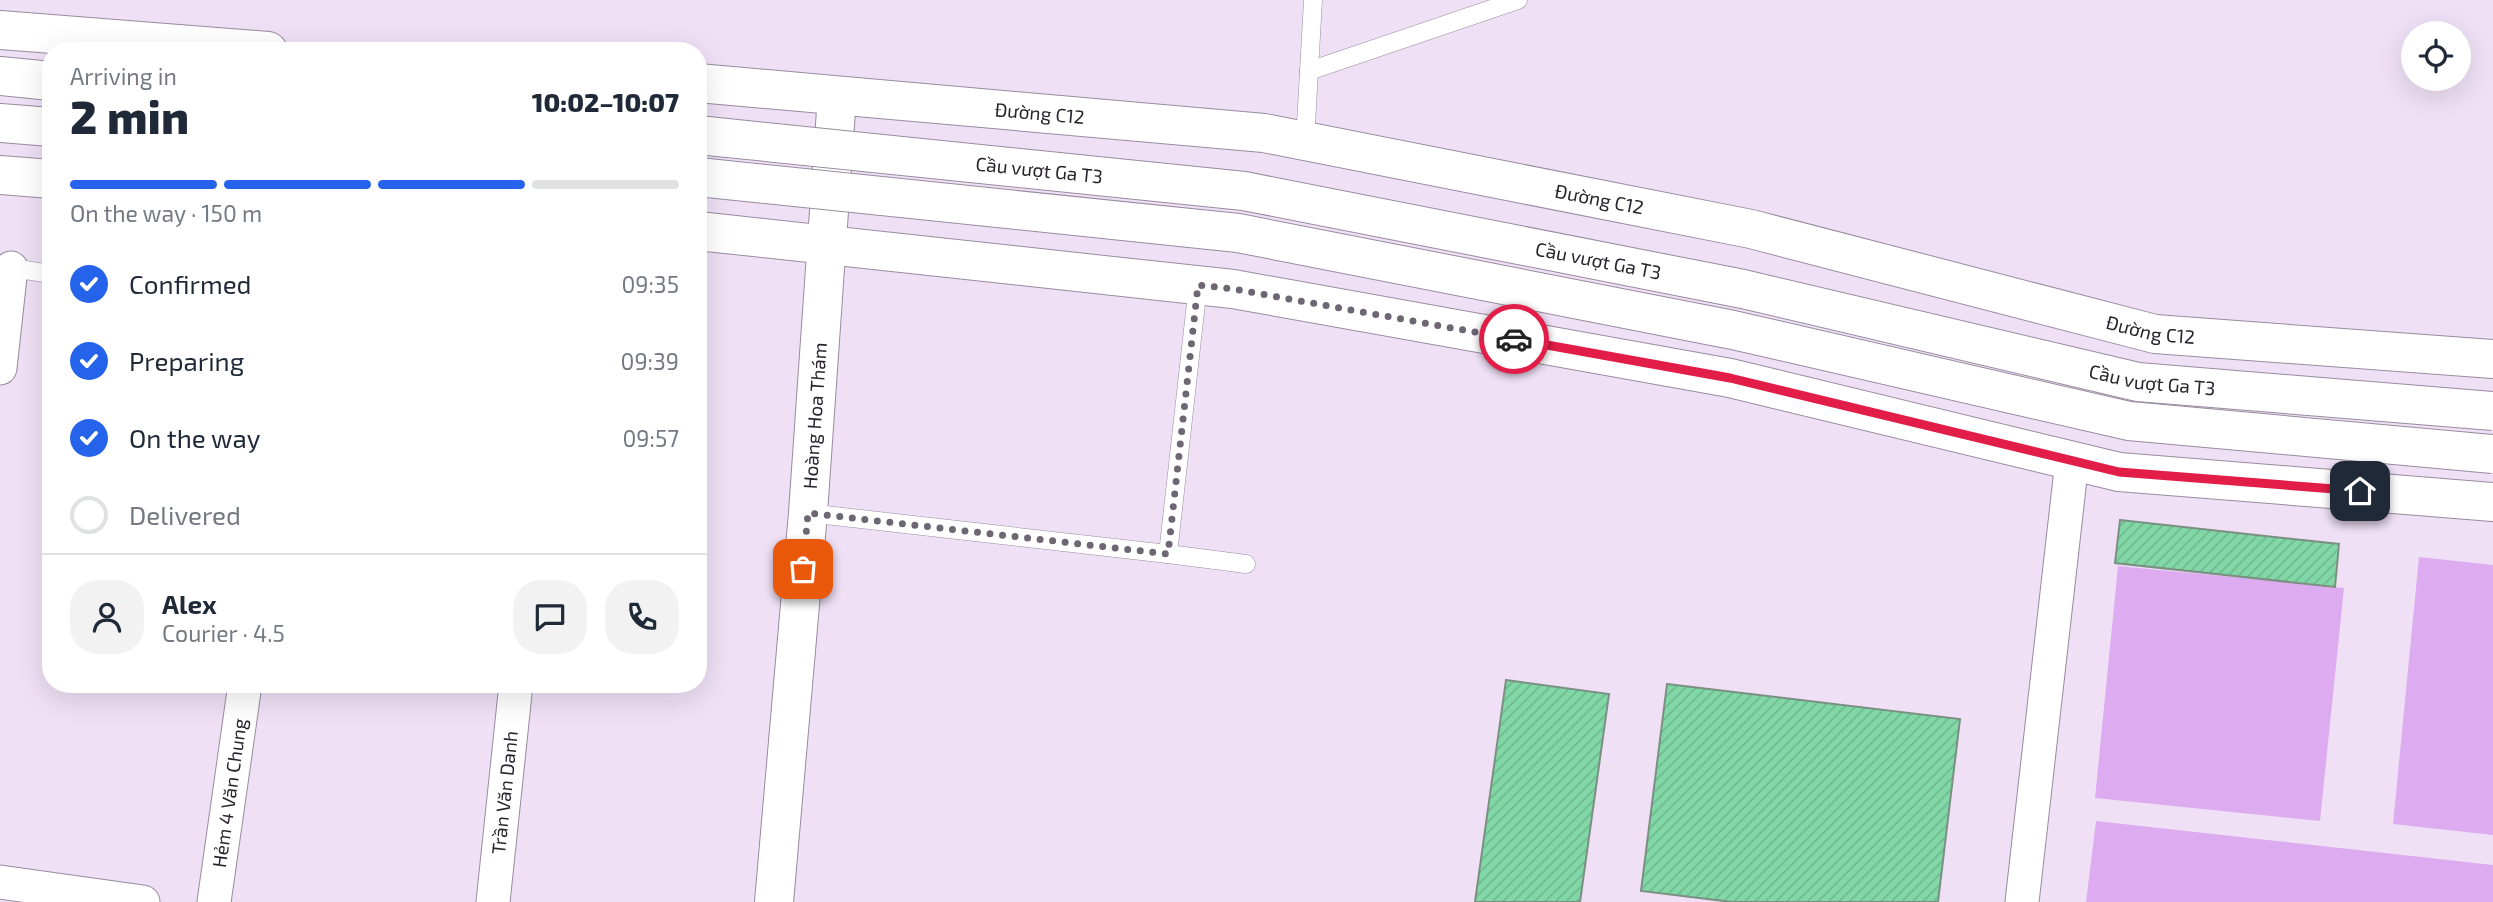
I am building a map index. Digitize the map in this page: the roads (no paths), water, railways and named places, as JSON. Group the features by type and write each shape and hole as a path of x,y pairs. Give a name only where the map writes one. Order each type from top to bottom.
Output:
{"main road":[{"path":"0,30 153,42"},
{"path":"0,76 42,80"},
{"name":"Đường C12","path":"707,84 1264,133 1751,229 2155,334 2493,359"},
{"name":"Hoàng Hoa Thám","path":"774,902 808,513 837,96"},
{"path":"0,123 42,126"},
{"name":"Cầu vượt Ga T3","path":"707,136 1244,191 1743,289 2138,382 2493,411"},
{"path":"0,175 42,178"},
{"path":"707,178 1238,233 1732,330 2129,421 2493,454"},
{"path":"707,232 1233,289 1730,378 2119,472 2493,502"}],"street":[{"path":"0,368 6,267"},
{"path":"2022,902 2072,461"},
{"name":"Hẻm 4 Văn Chung","path":"214,902 244,693"},
{"name":"Trần Văn Danh","path":"493,902 515,693"},
{"path":"0,882 143,902"}],"lane":[{"path":"1306,142 1313,0"},
{"path":"1309,71 1518,0"},
{"path":"6,267 42,273"},
{"path":"1168,554 1198,285"},
{"path":"808,513 1245,564"}]}
